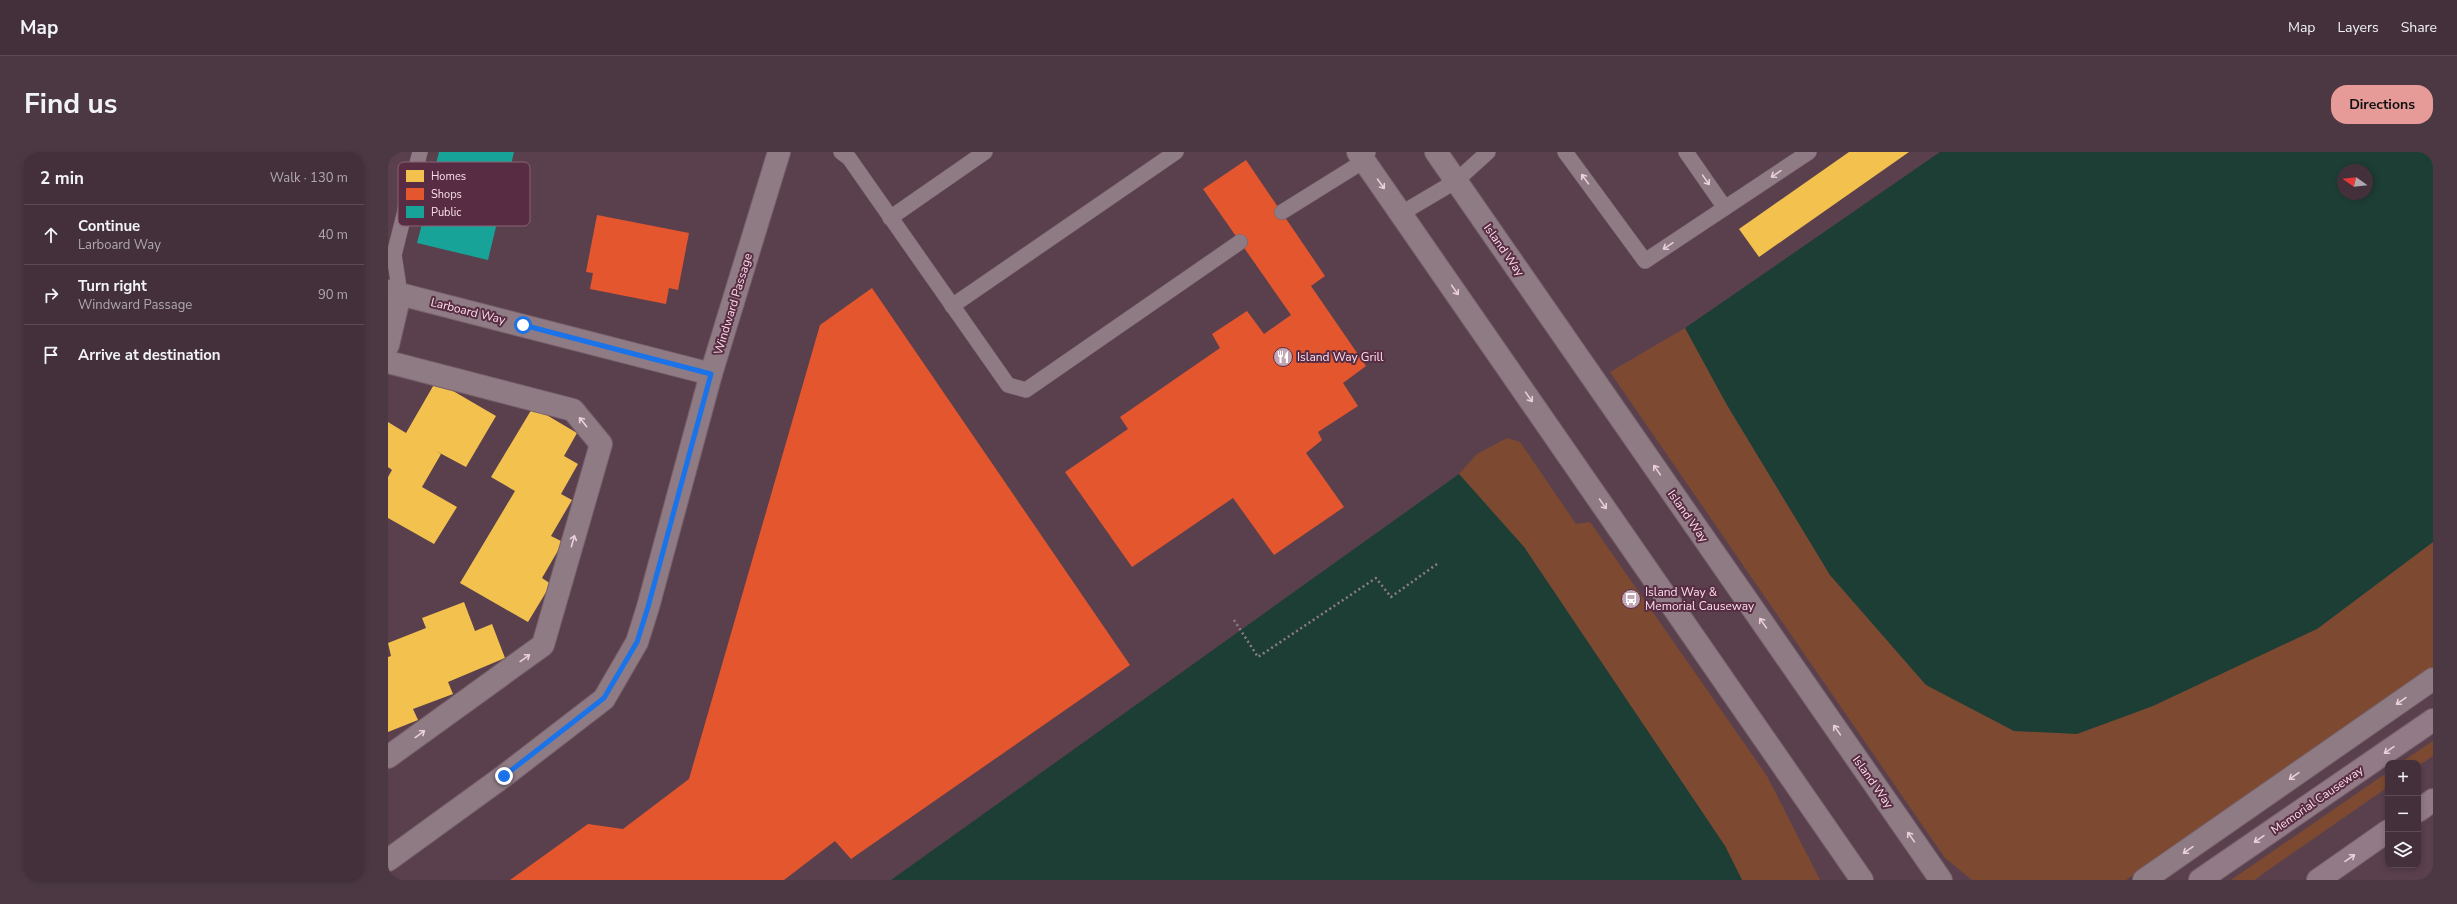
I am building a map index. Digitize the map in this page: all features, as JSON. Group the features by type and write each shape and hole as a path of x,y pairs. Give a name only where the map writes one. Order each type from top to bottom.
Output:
{"main road":[{"name":"Memorial Causeway","path":"2200,880 2433,720"},
{"path":"2421,809 2433,800"},
{"path":"2318,880 2387,832"}],"street":[{"name":"Windward Passage","path":"388,860 504,776 604,698 637,642 646,614 711,374 779,152"},
{"name":"Island Way","path":"1436,152 1937,874"},
{"path":"1364,155 1402,213 1862,880"},
{"name":"Larboard Way","path":"394,293 711,374"},
{"path":"388,345 394,293"},
{"path":"388,362 573,410 601,444 543,644 388,757"},
{"path":"2144,880 2433,679"},
{"path":"1937,874 1953,880"}],"lane":[{"path":"417,162 420,152"},
{"path":"841,152 848,158 1008,385 1026,390 1240,242"},
{"path":"890,218 985,152"},
{"path":"952,306 1176,152"},
{"path":"1402,213 1456,181 1488,152"},
{"path":"1566,152 1644,261 1809,152"},
{"path":"1686,152 1725,208"},
{"path":"1282,212 1364,155"},
{"path":"394,293 394,255 401,226"}],"path":[{"path":"1234,620 1258,657 1376,578 1391,597 1437,564"}],"shaded area":[{"path":"1940,152 2433,152 2433,542 2317,629 2153,706 2077,734 2014,731 1926,685 1830,575 1727,405 1685,328"},
{"path":"1685,328 1727,405 1830,575 1926,685 2317,629 2433,542 2433,668 2126,880 1972,880 1945,858 1610,372"},
{"path":"1507,438 1520,442 1576,524 1590,522 1767,776 1820,880 1742,880 1725,846 1524,547 1459,474 1477,454"},
{"path":"1459,474 1524,547 1725,846 1742,880 891,880"},
{"path":"2433,741 2433,756 2421,764 2421,760 2404,760"},
{"path":"2385,774 2385,789 2255,880 2231,880"}],"building: Homes":[{"path":"1849,152 1909,152 1759,257 1739,229"},
{"path":"436,381 496,416 466,467 436,451 441,454 422,487 457,507 434,544 388,518 388,477 392,470 388,467 388,422 406,433"},
{"path":"533,407 577,433 564,456 578,464 561,494 572,500 551,536 563,542 542,578 551,584 528,622 460,583 515,491 491,477"},
{"path":"464,602 475,631 492,624 505,658 448,682 453,694 413,709 418,720 388,732 388,657 391,656 388,643 426,628 422,618"}],"building: Shops":[{"name":"Island Way Grill","path":"1246,160 1325,276 1311,286 1366,366 1343,383 1358,406 1318,432 1322,440 1306,453 1344,507 1274,555 1233,498 1132,567 1065,472 1128,429 1120,417 1220,348 1212,334 1247,311 1264,334 1291,315 1203,189"},
{"path":"597,215 689,233 678,290 669,288 666,304 590,289 593,273 586,272"},
{"path":"872,288 1130,665 851,859 835,841 784,880 510,880 588,824 623,829 689,779 820,325"}],"building: Public":[{"path":"439,152 514,152 512,162 436,162"},
{"path":"421,226 496,226 488,260 417,243"}],"place":[{"name":"Island Way Grill","path":"1283,357"},
{"name":"Island Way & Memorial Causeway","path":"1631,599"}],"route":[{"path":"504,776 604,698 637,642 648,607 711,374 523,325"}]}
